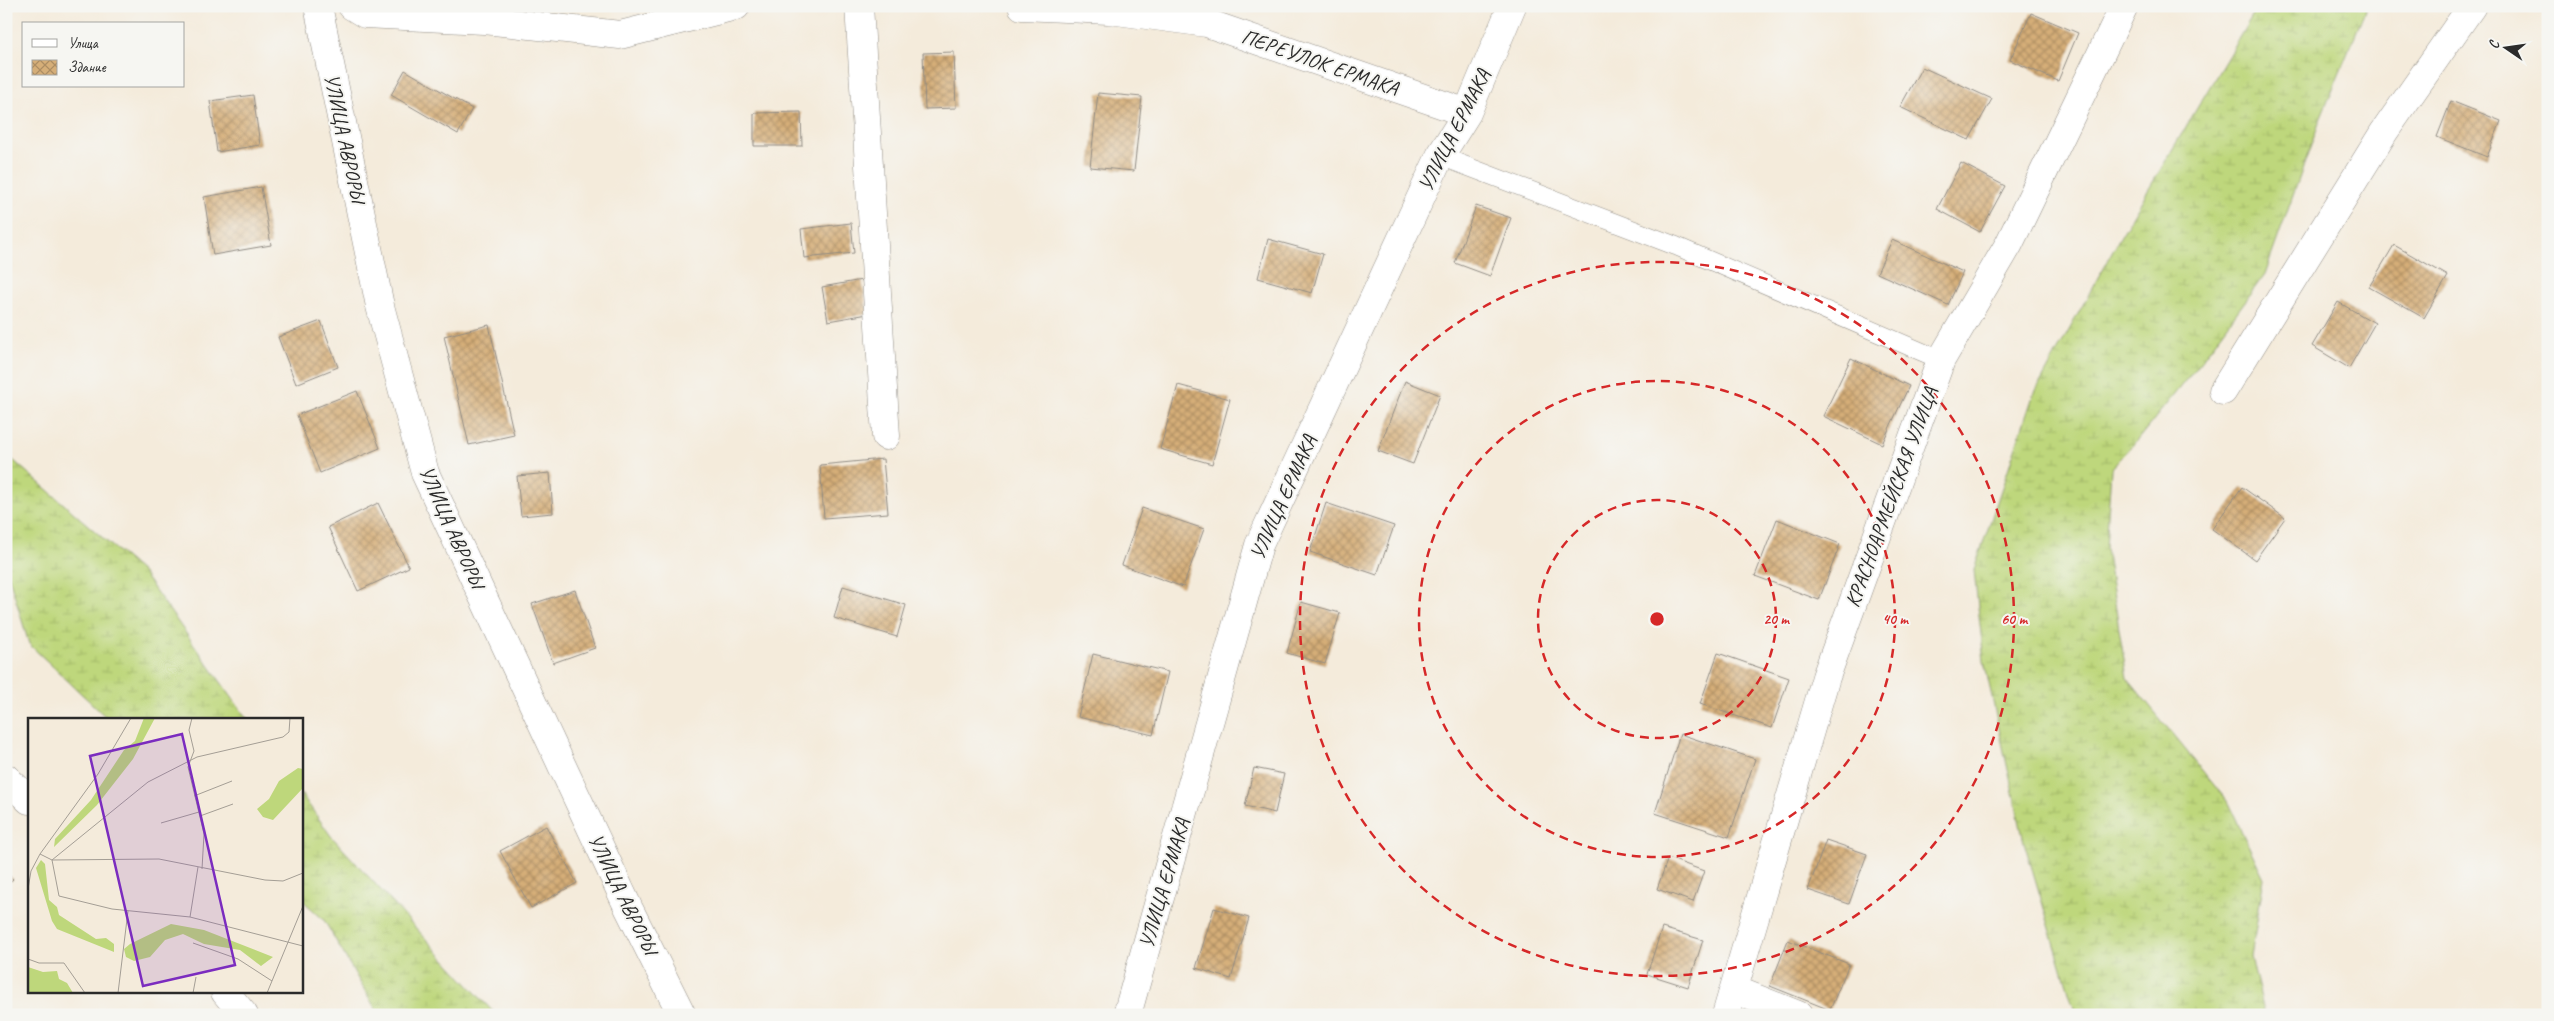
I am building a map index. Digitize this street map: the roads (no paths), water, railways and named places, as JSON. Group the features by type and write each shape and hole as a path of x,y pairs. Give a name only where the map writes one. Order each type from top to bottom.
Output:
{"street":[{"name":"УЛИЦА АВРОРЫ","path":"318,6 380,306 425,473 629,909 682,1015"},
{"path":"352,6 365,14 484,20 620,35 674,14 736,6"},
{"path":"859,6 886,436"},
{"name":"ПЕРЕУЛОК ЕРМАКА","path":"1022,6 1109,10 1207,23 1467,113"},
{"name":"УЛИЦА ЕРМАКА","path":"1128,1015 1259,545 1440,156 1467,113 1512,6"},
{"name":"КРАСНОАРМЕЙСКАЯ УЛИЦА","path":"1730,1002 1826,677 1940,360 2009,244 2124,6"},
{"path":"2223,391 2384,132 2472,6"},
{"path":"6,778 28,799"},
{"path":"227,994 244,1015"},
{"path":"1730,1002 1798,1015"}],"lane":[{"path":"1440,156 1676,246 1940,360"}]}
